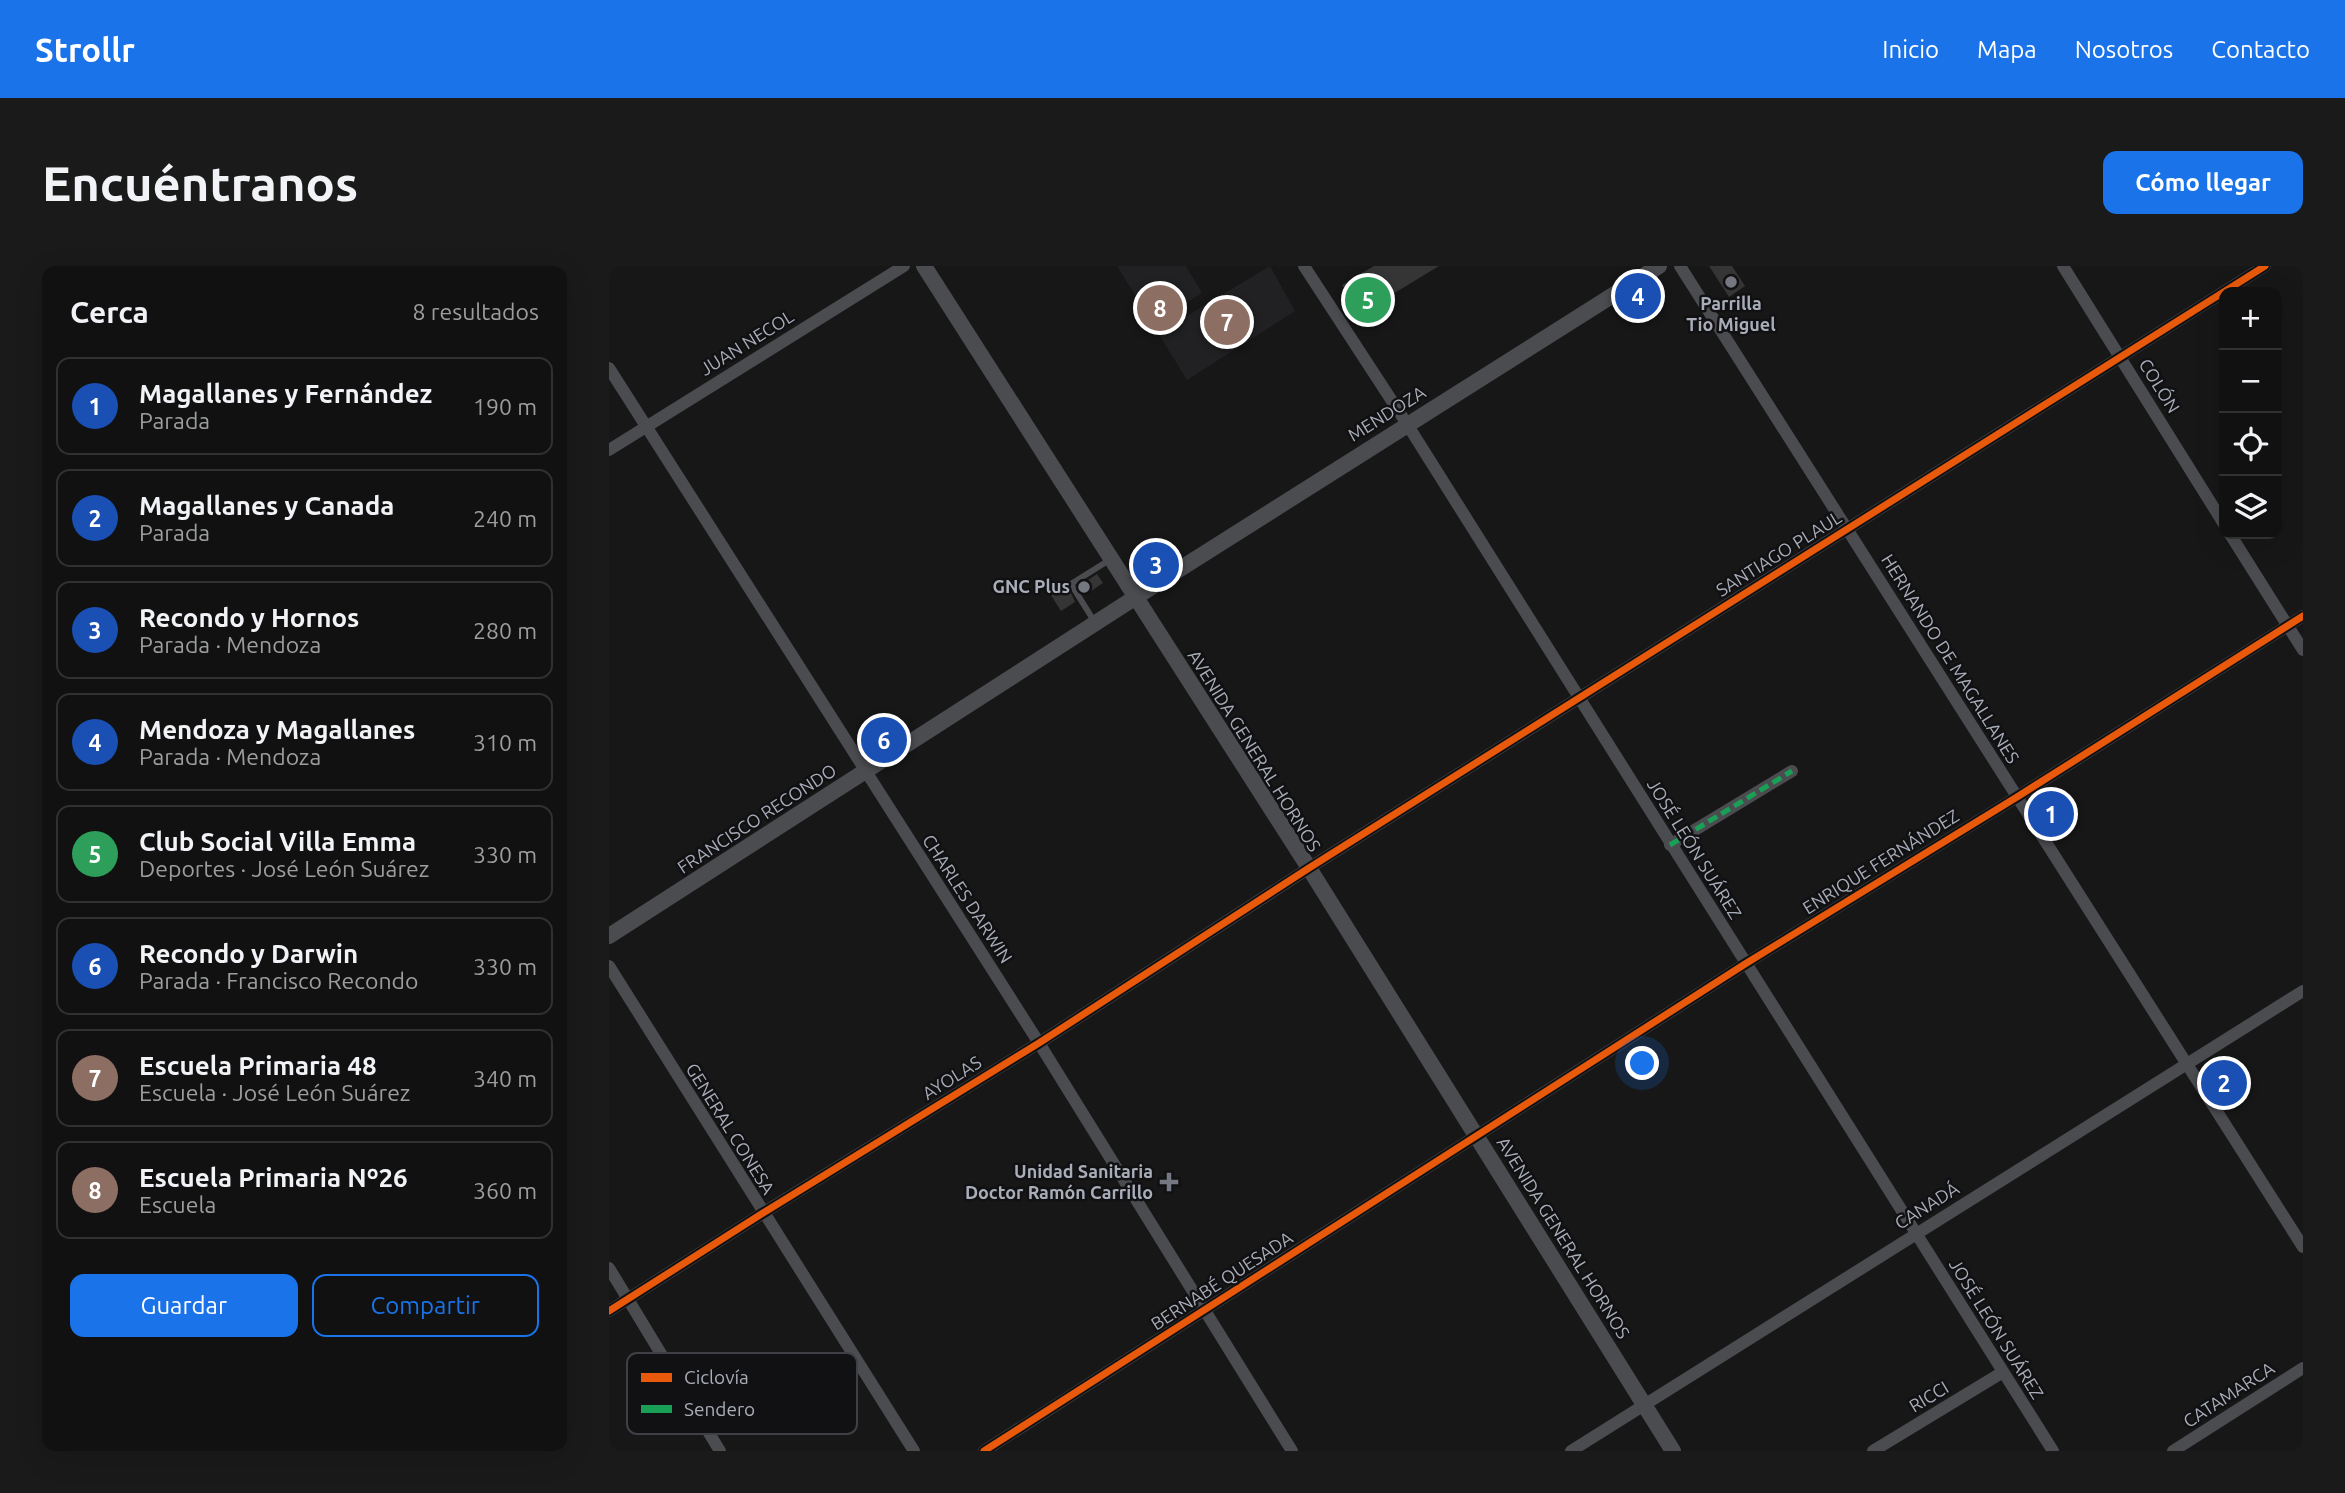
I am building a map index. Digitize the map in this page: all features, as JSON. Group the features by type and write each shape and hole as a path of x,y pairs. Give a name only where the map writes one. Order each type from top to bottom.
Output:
{"street":[{"name":"JUAN NECOL","path":"609,450 904,266"},
{"name":"AVENIDA GENERAL HORNOS","path":"924,266 1309,868 1673,1451"},
{"name":"JOSÉ LEÓN SUÁREZ","path":"1304,266 1407,424 2053,1451"},
{"name":"MENDOZA","path":"1137,598 1659,266"},
{"name":"HERNANDO DE MAGALLANES","path":"1680,266 2303,1247"},
{"name":"COLÓN","path":"2063,266 2219,516"},
{"name":"SANTIAGO PLAUL","path":"1309,868 2265,266"},
{"name":"CHARLES DARWIN","path":"609,368 1039,1043 1292,1451"},
{"path":"2233,539 2303,650"},
{"name":"FRANCISCO RECONDO","path":"609,936 1137,598"},
{"name":"ENRIQUE FERNÁNDEZ","path":"1476,1136 1745,964 2303,617"},
{"path":"1670,845 1791,771"},
{"name":"AYOLAS","path":"609,1311 1039,1043 1309,868"},
{"name":"GENERAL CONESA","path":"609,966 852,1353"},
{"name":"CANADÁ","path":"1571,1451 2303,991"},
{"name":"BERNABÉ QUESADA","path":"984,1451 1476,1136"},
{"path":"609,1269 661,1353"},
{"name":"GENERAL CONESA","path":"857,1361 914,1451"},
{"name":"CATAMARCA","path":"2173,1451 2303,1368"},
{"name":"RICCI","path":"1873,1451 2003,1372"},
{"path":"710,1434 720,1451"}],"lane":[{"path":"1096,624 1071,584 1112,558"}],"shaded area":[{"path":"1117,266 1186,266 1202,293 1153,324"},
{"path":"1270,266 1295,311 1187,380 1158,333"}],"building":[{"path":"1374,266 1439,266 1360,314 1342,285"},
{"name":"Parrilla Tio Miguel","path":"1709,266 1732,266 1745,286 1729,297"},
{"path":"1097,574 1103,583 1085,595 1079,586"},
{"path":"1066,582 1075,602 1061,611 1049,592"}],"marked path":[{"path":"1670,845 1792,771"}],"cycle path":[{"path":"609,1311 1039,1043 1309,868 2265,266"},
{"path":"984,1451 1745,964 2017,797 2303,616"}],"place":[{"name":"Parrilla Tio Miguel","path":"1731,282"},
{"name":"Mendoza y Magallanes","path":"1638,296"},
{"name":"Club Social Villa Emma","path":"1368,300"},
{"name":"Escuela Primaria Nº26","path":"1160,308"},
{"name":"Escuela Primaria 48","path":"1227,322"},
{"name":"Recondo y Hornos","path":"1156,565"},
{"name":"GNC Plus","path":"1084,587"},
{"name":"Recondo y Darwin","path":"884,740"},
{"name":"Magallanes y Fernández","path":"2051,814"},
{"name":"Magallanes y Canada","path":"2224,1083"},
{"name":"Unidad Sanitaria Doctor Ramón Carrillo","path":"1169,1182"}]}
